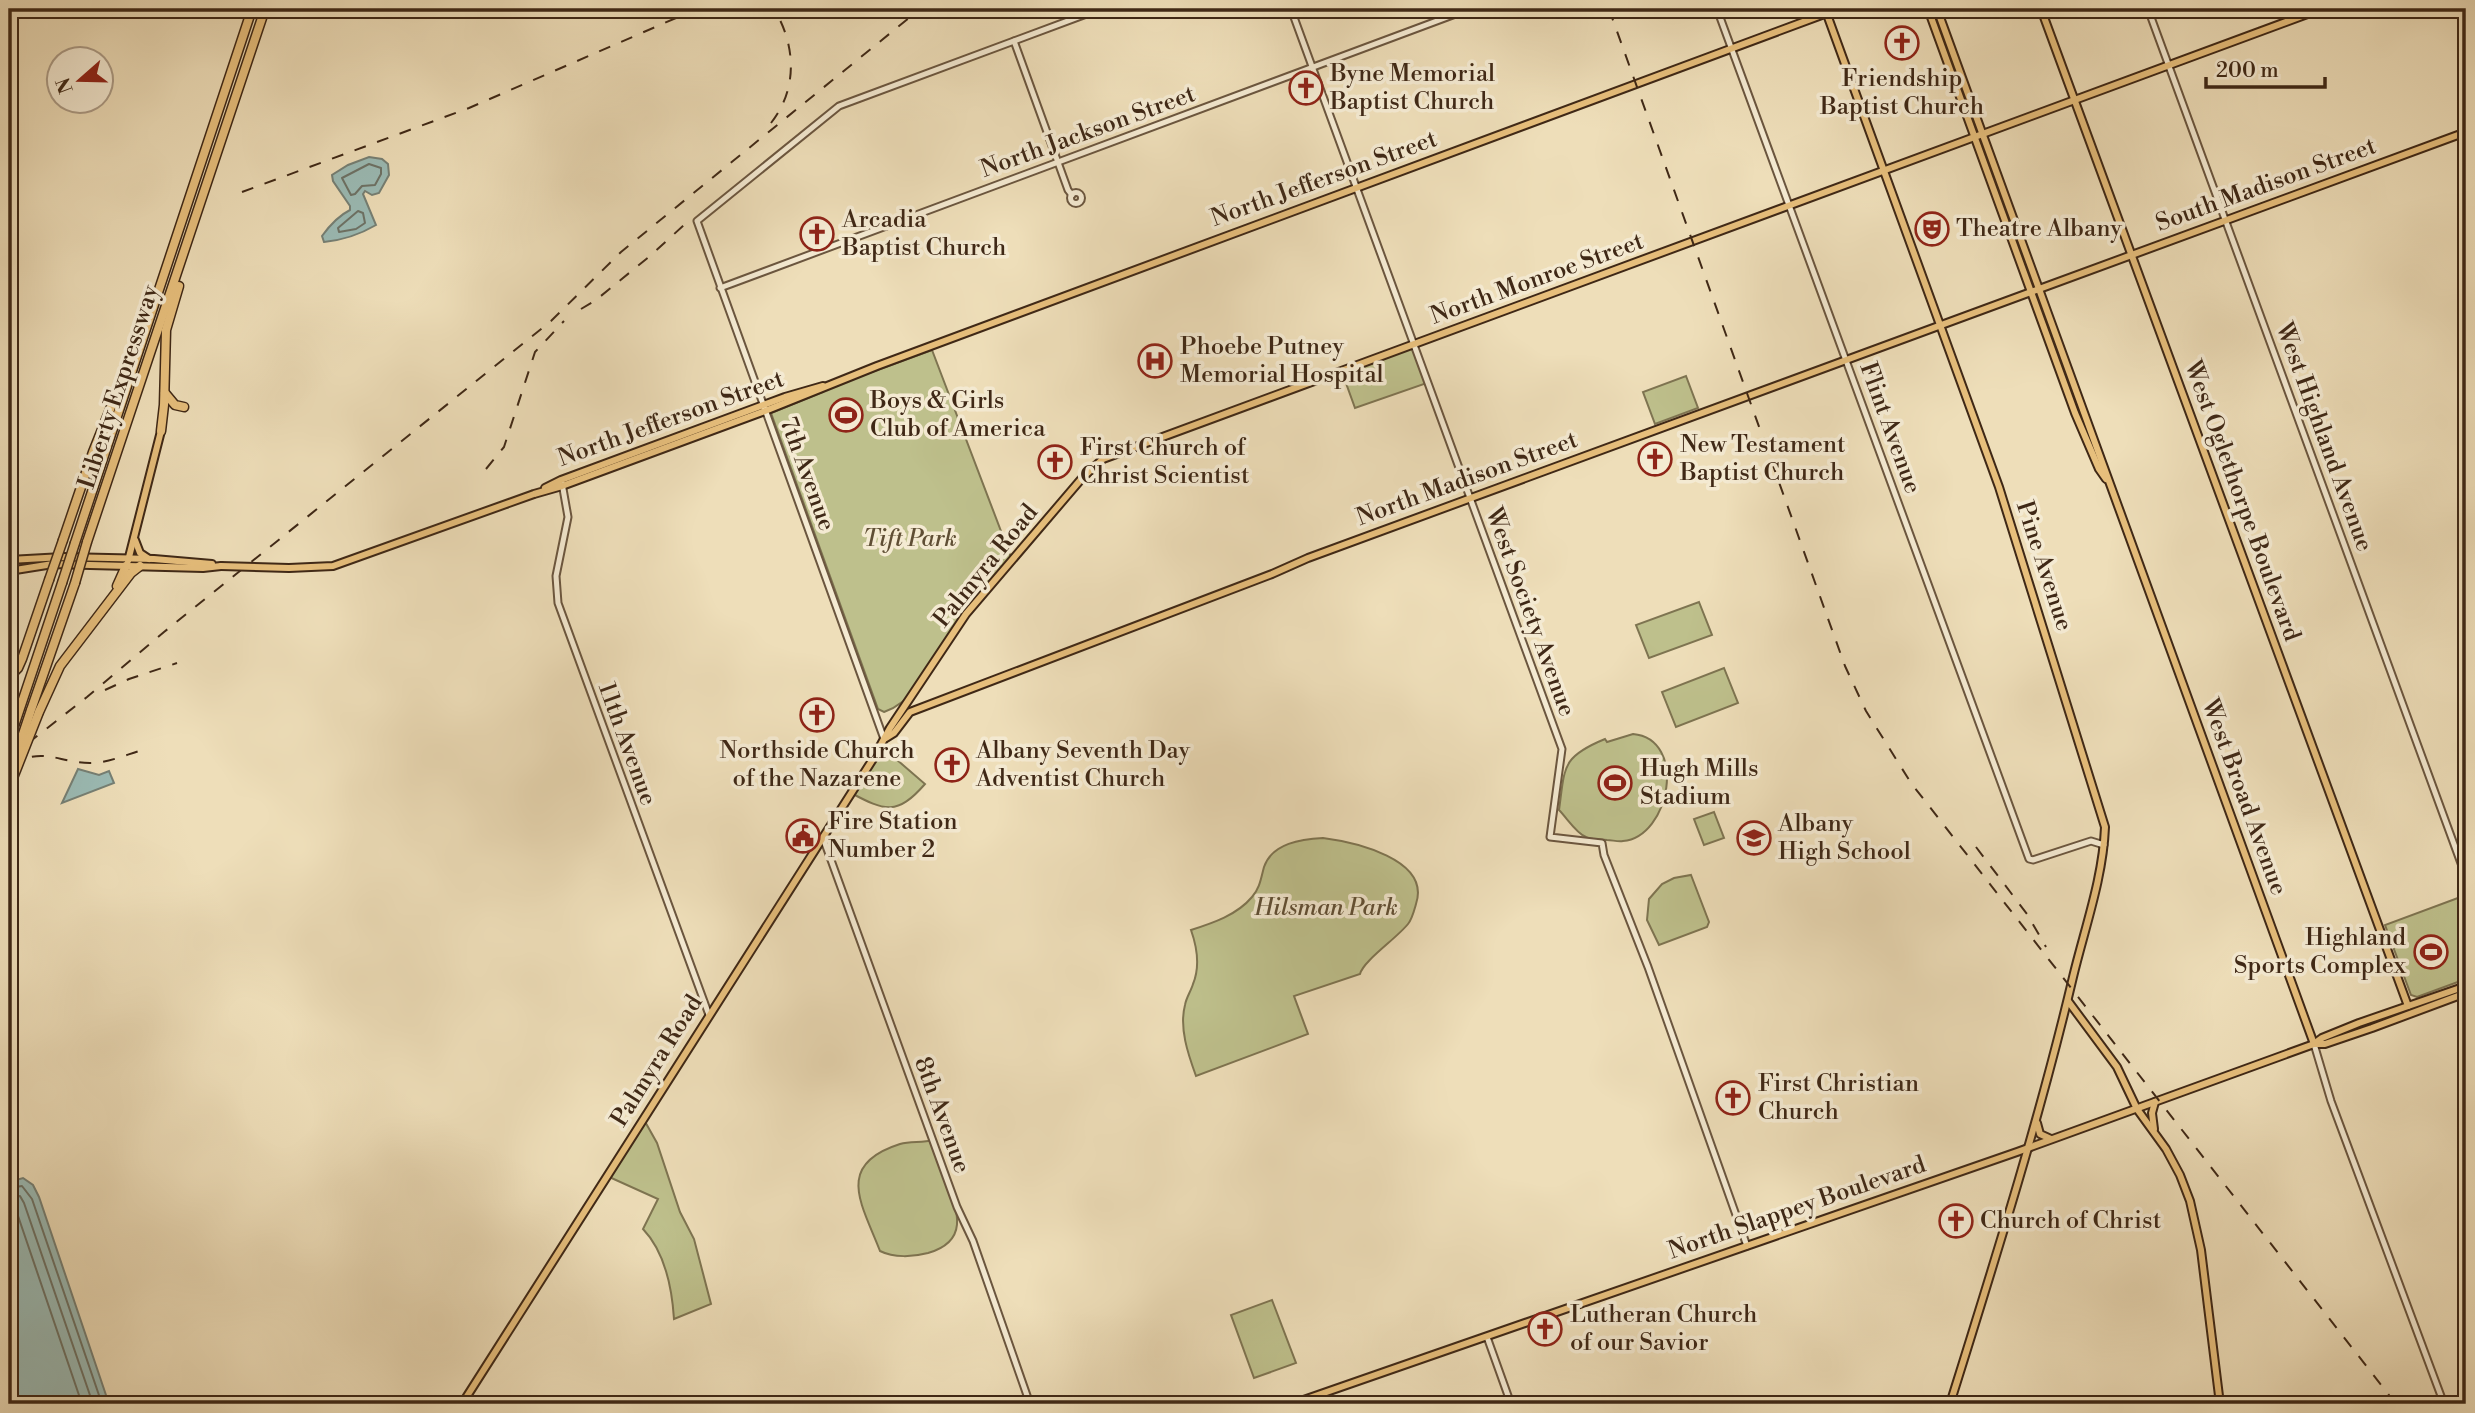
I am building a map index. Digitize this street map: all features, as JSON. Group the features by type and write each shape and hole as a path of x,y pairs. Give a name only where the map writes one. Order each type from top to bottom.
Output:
{"highway":[{"name":"Liberty Expressway","path":"9,741 252,9"},
{"name":"Liberty Expressway","path":"9,778 35,711 88,542 265,9"},
{"path":"161,431 168,319 197,230 207,187"},
{"path":"9,677 22,659 105,421 154,304"},
{"path":"165,393 174,405 184,407"},
{"path":"112,598 127,563"},
{"path":"9,788 35,711 60,666 133,571 140,566"}],"main road":[{"name":"North Jefferson Street","path":"9,560 37,557 140,566 333,566 534,494 764,408 810,388 824,386 1732,49 1826,11 1838,9"},
{"name":"West Broad Avenue","path":"1928,9 2092,453 2107,481 2314,1044"},
{"name":"West Broad Avenue","path":"1937,9 2104,465 2107,481"},
{"name":"West Oglethorpe Boulevard","path":"2041,9 2408,1006"},
{"name":"North Monroe Street","path":"1103,459 2321,9"},
{"name":"Pine Avenue","path":"1826,11 1999,487 2104,820 2101,868 2068,1001 2004,1235 1950,1404"},
{"name":"South Madison Street","path":"2040,289 2466,132"},
{"name":"North Madison Street","path":"910,712 1308,558 2040,289"},
{"path":"127,563 161,431"},
{"name":"Palmyra Road","path":"462,1404 966,614 1083,477 1103,459"},
{"path":"135,535 140,553 146,558 154,559"},
{"name":"North Jefferson Street","path":"9,571 52,564 127,563 154,559 221,566"},
{"name":"Palmyra Road","path":"885,739 894,733 910,712"},
{"name":"North Slappey Boulevard","path":"1292,1404 2028,1148 2466,986"},
{"name":"North Slappey Boulevard","path":"2314,1044 2325,1044 2466,993"},
{"path":"2068,1001 2117,1067 2137,1109 2154,1131 2180,1175 2196,1222 2220,1404"},
{"path":"2399,1018 2408,1006 2423,1009"},
{"path":"2154,1131 2152,1114 2155,1102"},
{"path":"2036,1121 2040,1134 2053,1139"}],"street":[{"path":"1072,194 1068,190 1014,41 1100,9"},
{"name":"West Society Avenue","path":"1291,9 1562,749 1550,837 1602,843 1604,855 1648,967 1747,1246"},
{"name":"North Jackson Street","path":"720,288 1469,9"},
{"name":"Flint Avenue","path":"1717,9 2029,859 2034,860 2091,841 2104,845"},
{"name":"West Highland Avenue","path":"2148,9 2466,877"},
{"name":"7th Avenue","path":"885,739 697,221 839,107 1014,41"},
{"name":"11th Avenue","path":"561,483 568,517 556,576 558,603 709,1015"},
{"name":"8th Avenue","path":"823,838 957,1208 973,1241 1030,1404"},
{"name":"West Broad Avenue","path":"2314,1044 2331,1101 2444,1404"},
{"path":"1487,1336 1511,1404"}],"green space":[{"path":"1413,345 1427,383 1355,408 1342,372"},
{"name":"Tift Park","path":"932,350 1012,560 966,614 921,683 910,696 884,712 878,709 771,413 828,388"},
{"path":"1686,376 1698,408 1655,424 1643,392"},
{"path":"1699,602 1712,635 1649,658 1636,625"},
{"path":"1724,668 1738,703 1676,727 1662,692"},
{"name":"Hugh Mills Stadium","path":"1633,734 1650,740 1661,752 1666,769 1666,788 1661,807 1652,823 1639,835 1621,841 1588,838 1559,810 1568,765 1591,745 1605,739 1607,742"},
{"path":"884,740 889,753 925,784 898,806 873,804 851,793"},
{"path":"1714,812 1724,838 1704,845 1694,819"},
{"name":"Hilsman Park","path":"1323,838 1370,849 1401,864 1412,875 1418,888 1411,920 1367,963 1360,974 1294,996 1308,1034 1196,1076 1187,1050 1183,1023 1197,964 1191,930 1224,918 1246,903 1257,890 1264,867 1274,852 1297,841"},
{"path":"1691,875 1709,922 1707,927 1659,945 1647,920 1649,899 1662,884 1674,878"},
{"name":"Highland Sports Complex","path":"2466,895 2466,979 2417,997 2411,995 2385,925"},
{"path":"643,1118 657,1143 680,1212 694,1239 711,1304 674,1319 662,1259 643,1229 658,1199 607,1176"},
{"path":"933,1140 957,1214 955,1233 941,1248 928,1253 904,1256 880,1251 861,1202 860,1175 866,1163 879,1153 900,1144"},
{"path":"1272,1300 1296,1363 1254,1378 1231,1315"}],"water":[{"path":"369,157 382,159 388,164 389,175 379,193 372,195 365,191 363,194 376,225 364,232 324,242 322,236 328,228 350,210 332,175"},
{"path":"78,769 99,775 109,771 114,783 62,803"},
{"path":"23,1178 33,1185 39,1197 109,1404 9,1404 9,1182"}],"railway":[{"path":"242,192 469,108 676,18 707,9"},
{"path":"771,123 786,96 791,67 787,37 774,9"},
{"path":"9,758 551,321 621,252 920,9"},
{"path":"1609,9 1845,666 1866,711 1911,783 2396,1404"},
{"path":"581,309 650,256 684,225"},
{"path":"486,469 504,447 535,352 564,321"},
{"path":"105,690 177,663"},
{"path":"9,764 42,756 96,763 139,751"},
{"path":"1976,847 2027,914 2046,947"}],"place":[{"name":"Friendship Baptist Church","path":"1902,43"},
{"name":"Byne Memorial Baptist Church","path":"1306,88"},
{"name":"Theatre Albany","path":"1932,229"},
{"name":"Arcadia Baptist Church","path":"817,234"},
{"name":"Phoebe Putney Memorial Hospital","path":"1155,361"},
{"name":"Boys & Girls Club of America","path":"846,415"},
{"name":"New Testament Baptist Church","path":"1655,459"},
{"name":"First Church of Christ Scientist","path":"1055,462"},
{"name":"Northside Church of the Nazarene","path":"817,715"},
{"name":"Albany Seventh Day Adventist Church","path":"952,765"},
{"name":"Hugh Mills Stadium","path":"1615,783"},
{"name":"Fire Station Number 2","path":"803,836"},
{"name":"Albany High School","path":"1754,838"},
{"name":"Highland Sports Complex","path":"2431,952"},
{"name":"First Christian Church","path":"1733,1098"},
{"name":"Church of Christ","path":"1956,1221"},
{"name":"Lutheran Church of our Savior","path":"1545,1329"}]}
